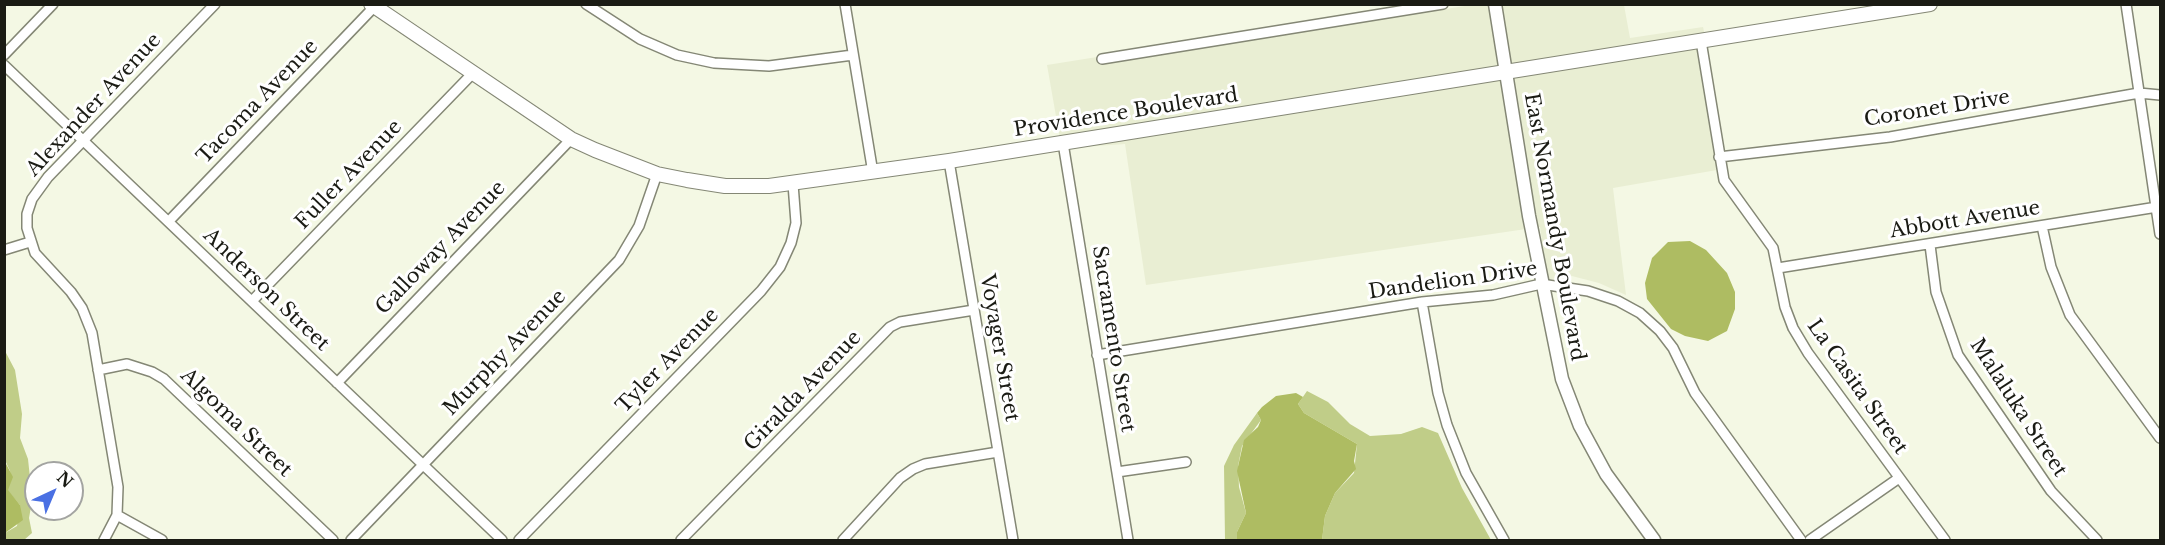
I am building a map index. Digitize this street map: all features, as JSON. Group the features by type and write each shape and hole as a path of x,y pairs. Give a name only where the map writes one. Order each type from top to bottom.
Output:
{"main road":[{"name":"Providence Boulevard","path":"372,6 572,139 657,174 725,186 793,184 949,161 1930,4"}],"street":[{"path":"4,55 53,4"},
{"name":"Alexander Avenue","path":"104,540 117,515 117,477 92,333 82,308 71,292 39,259 30,242 27,214 32,199 48,177 215,4"},
{"path":"586,4 640,39 677,56 714,63 769,66 852,55"},
{"path":"845,4 873,172"},
{"path":"1102,59 1443,4"},
{"name":"East Normandy Boulevard","path":"1495,4 1541,284 1562,379 1580,426 1606,474 1654,540"},
{"path":"2126,4 2160,234"},
{"name":"Tacoma Avenue","path":"169,221 372,6"},
{"name":"La Casita Street","path":"1701,41 1724,180 1773,248 1785,307 1794,328 1808,353 1945,540"},
{"name":"Anderson Street","path":"4,65 502,540"},
{"name":"Fuller Avenue","path":"252,302 473,73"},
{"name":"Coronet Drive","path":"1719,157 1890,137 2139,93 2160,95"},
{"name":"Galloway Avenue","path":"337,383 572,139"},
{"name":"Sacramento Street","path":"1063,143 1128,540"},
{"name":"Voyager Street","path":"949,161 1013,540"},
{"name":"Murphy Avenue","path":"351,540 619,260 639,226 657,174"},
{"name":"Tyler Avenue","path":"519,540 761,291 780,267 791,243 796,223 793,184"},
{"name":"Abbott Avenue","path":"1778,268 2157,207"},
{"path":"2042,226 2051,267 2070,315 2160,438"},
{"path":"4,250 30,242"},
{"name":"Malaluka Street","path":"1930,244 1936,292 1958,355 2051,491 2097,540"},
{"name":"Dandelion Drive","path":"1097,355 1422,302 1493,295 1541,284 1588,291 1618,301 1640,313 1660,331 1672,348 1695,393 1801,540"},
{"path":"1422,302 1438,393 1447,424 1466,473 1504,540"},
{"name":"Giralda Avenue","path":"681,540 890,327 900,322 974,310"},
{"name":"Algoma Street","path":"98,370 127,364 165,379 333,540"},
{"path":"843,540 900,478 913,469 925,464 998,452"},
{"path":"1117,472 1186,462"},
{"path":"1810,540 1899,478"},
{"path":"117,515 162,540"}],"shaded area":[{"path":"1491,4 1502,68 1060,139 1047,65 1097,57 1098,64 1471,5"},
{"path":"1500,5 1624,5 1630,38 1703,27 1705,36 1511,66"},
{"path":"1697,46 1717,170 1613,188 1626,295 1599,283 1568,275 1548,280 1540,227 1536,227 1512,75"},
{"path":"1503,76 1526,229 1146,285 1125,144 1068,148"},
{"path":"1690,241 1706,250 1727,273 1735,292 1735,309 1727,331 1708,341 1685,336 1671,329 1647,299 1645,283 1652,258 1668,242"},
{"path":"5,351 15,370 22,414 20,438 28,461 24,461 24,521 30,521 32,533 24,540 5,540 5,533 17,526 20,505 7,490 11,481 5,460"},
{"path":"1307,391 1328,402 1350,424 1370,436 1401,434 1422,427 1438,433 1462,488 1491,540 1322,540 1325,516 1335,493 1354,473 1357,444 1304,413 1298,404"},
{"path":"1296,393 1303,397 1298,404 1304,413 1357,444 1354,461 1356,469 1335,493 1325,516 1322,540 1237,540 1237,532 1246,513 1237,471 1244,440 1258,427 1261,420 1257,413 1262,407 1276,396"},
{"path":"1257,413 1261,420 1242,446 1238,466 1239,487 1246,513 1237,532 1237,540 1225,540 1224,466 1234,445"},
{"path":"4,460 13,477 8,490 20,505 23,520 5,533"}]}
